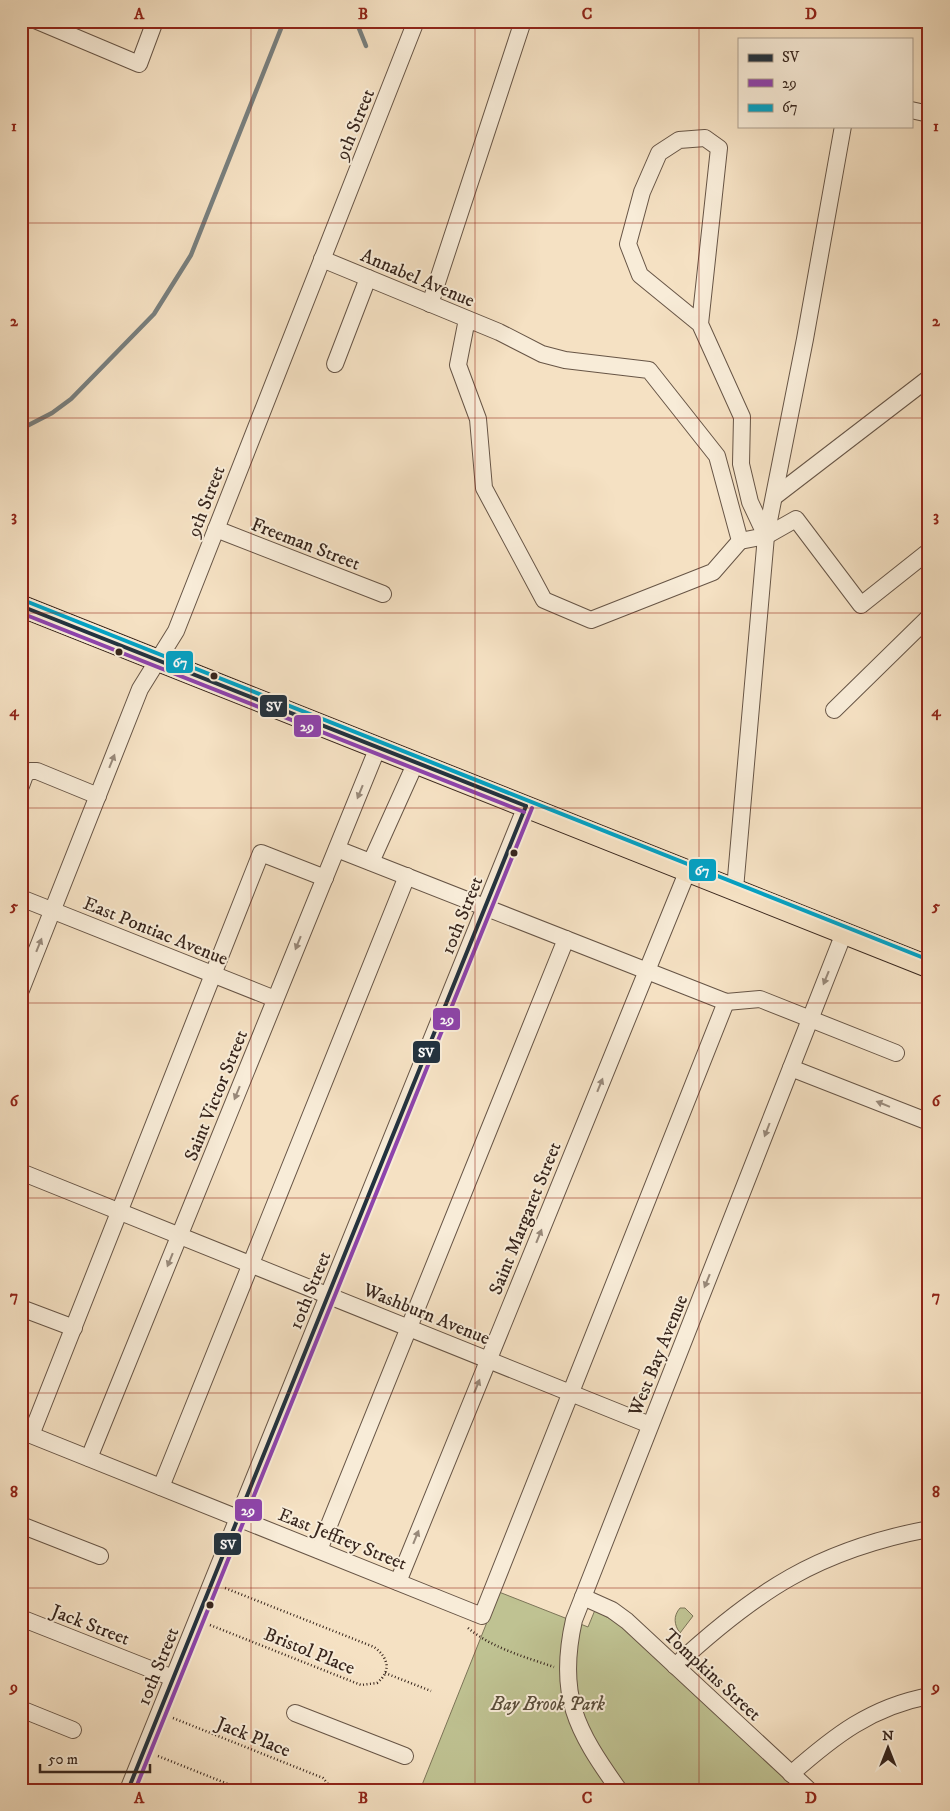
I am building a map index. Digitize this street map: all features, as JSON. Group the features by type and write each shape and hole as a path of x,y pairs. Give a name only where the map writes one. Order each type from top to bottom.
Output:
{"main road":[{"path":"21,606 929,967"}],"street":[{"path":"37,21 139,64 155,21"},
{"name":"9th Street","path":"22,985 140,689 176,632 416,21"},
{"path":"430,304 523,21"},
{"path":"912,110 929,114"},
{"path":"735,889 766,536 805,339 842,128"},
{"path":"700,324 719,148 706,138 679,140 659,153 642,192 628,244 640,275 700,324 742,417 741,464 750,502 766,536"},
{"name":"Annabel Avenue","path":"322,259 499,332 542,354 565,360 649,370 716,456 740,541"},
{"path":"335,364 368,278"},
{"path":"467,319 458,365 478,419 484,488 544,600 591,620 713,572 740,541 766,536 796,519 861,605 929,550"},
{"path":"774,497 929,378"},
{"name":"Freeman Street","path":"216,529 383,594"},
{"path":"834,710 929,617"},
{"name":"Saint Victor Street","path":"88,1458 378,747"},
{"path":"370,862 416,762"},
{"path":"21,786 25,775 30,771 37,771 98,796"},
{"name":"10th Street","path":"128,1790 526,806"},
{"path":"337,848 726,1002 760,999 896,1053"},
{"path":"26,1433 74,1328 261,853 325,878"},
{"name":"Saint Margaret Street","path":"398,1582 688,870"},
{"path":"161,1487 407,876"},
{"name":"East Pontiac Avenue","path":"21,898 275,999"},
{"name":"West Bay Avenue","path":"619,1790 600,1763 573,1713 567,1671 569,1644 583,1597 844,933"},
{"path":"319,1550 566,939"},
{"path":"571,1392 726,1002"},
{"path":"791,1068 929,1122"},
{"name":"Washburn Avenue","path":"21,1172 650,1425"},
{"path":"21,1308 74,1328"},
{"name":"East Jeffrey Street","path":"26,1433 482,1616 571,1392"},
{"path":"21,1526 100,1556"},
{"path":"675,1666 720,1624 749,1602 796,1572 842,1552 892,1536 929,1529"},
{"name":"Tompkins Street","path":"583,1597 612,1610 809,1790"},
{"name":"Jack Street","path":"21,1618 173,1678"},
{"path":"791,1774 849,1726 876,1712 929,1696"},
{"path":"21,1710 73,1730"},
{"path":"295,1713 405,1756"}],"path":[{"name":"Bristol Place","path":"197,1619 361,1685 377,1683 385,1673 387,1662 383,1653 374,1647 212,1583"},
{"path":"465,1626 478,1637 507,1650 567,1671"},
{"path":"385,1673 431,1691"},
{"name":"Jack Place","path":"160,1712 324,1778 333,1790"},
{"path":"144,1750 243,1790"}],"green space":[{"name":"Bay Brook Park","path":"499,1592 588,1627 595,1610 627,1629 803,1790 420,1790"},
{"path":"680,1608 685,1608 693,1616 680,1633 676,1627 675,1620"}],"waterway":[{"path":"21,429 52,413 71,399 154,314 191,255 284,21"},
{"path":"356,21 366,46"}],"transit line":[{"name":"67","path":"23,600 929,960"},
{"name":"SV","path":"21,606 526,806"},
{"name":"29","path":"21,613 524,812"},
{"name":"SV","path":"128,1790 526,806"},
{"name":"29","path":"135,1790 532,808"}]}
